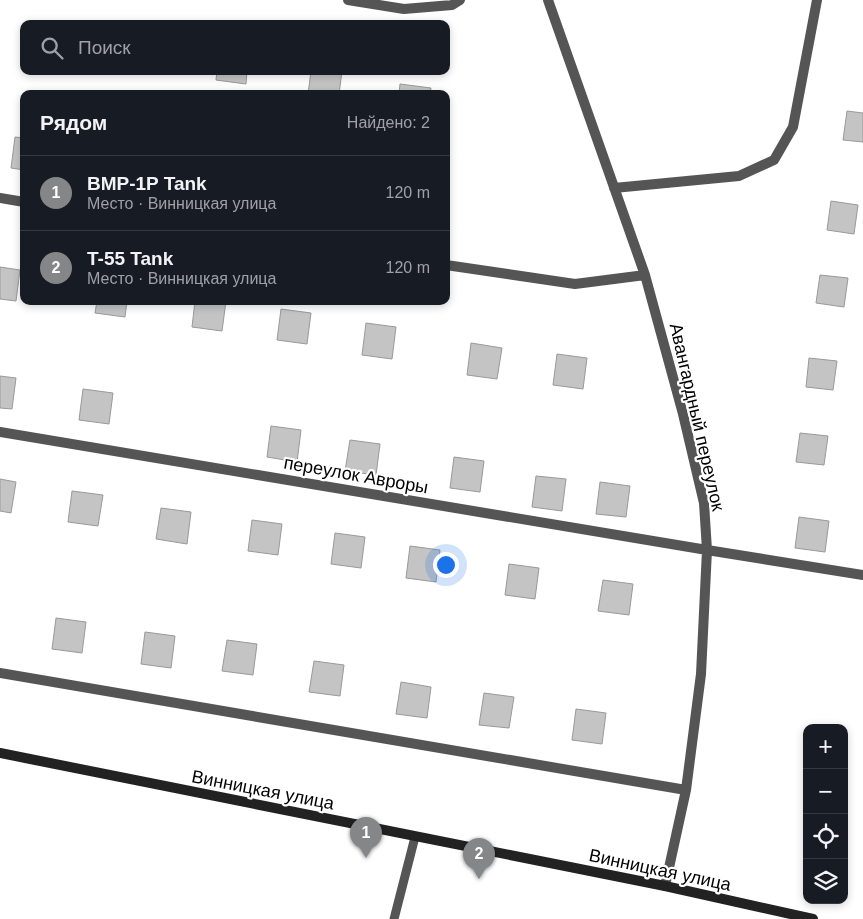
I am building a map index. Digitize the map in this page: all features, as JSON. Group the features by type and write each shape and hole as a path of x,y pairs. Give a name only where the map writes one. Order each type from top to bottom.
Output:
{"main road":[{"name":"Винницкая улица","path":"0,754 665,886 813,919"}],"street":[{"path":"348,0 404,9 452,5 460,0"},
{"name":"Авангардный переулок","path":"548,0 645,275 683,414 704,503 706,550 701,674 686,790 665,886"},
{"path":"614,188 739,176 774,160 793,127 816,0"},
{"path":"0,198 20,201"},
{"path":"450,266 575,284 645,275"},
{"name":"переулок Авроры","path":"0,432 863,575"},
{"path":"0,674 686,790"}],"lane":[{"path":"394,919 415,837"}],"building":[{"path":"217,75 247,75 246,84 216,80"},
{"path":"310,75 341,75 340,90 309,90"},
{"path":"400,84 431,88 431,90 399,90"},
{"path":"847,111 863,113 863,142 843,140"},
{"path":"15,137 20,138 20,169 11,168"},
{"path":"831,201 858,205 854,234 827,230"},
{"path":"0,267 20,270 16,301 0,299"},
{"path":"820,275 848,278 844,307 816,303"},
{"path":"96,305 126,305 125,317 95,313"},
{"path":"195,305 225,305 222,331 192,327"},
{"path":"281,309 311,313 307,344 277,340"},
{"path":"366,323 396,327 392,359 362,355"},
{"path":"471,343 502,348 497,379 467,375"},
{"path":"557,354 587,358 583,389 553,385"},
{"path":"809,358 837,361 833,390 806,387"},
{"path":"0,376 16,378 12,409 0,408"},
{"path":"83,389 113,393 109,424 79,420"},
{"path":"271,426 301,430 297,462 267,457"},
{"path":"800,433 828,436 824,465 796,462"},
{"path":"350,440 380,444 376,475 345,471"},
{"path":"454,457 484,461 480,492 450,488"},
{"path":"536,476 566,479 562,511 532,507"},
{"path":"0,479 16,482 11,513 0,511"},
{"path":"600,482 630,486 626,517 596,514"},
{"path":"72,491 103,495 98,526 68,522"},
{"path":"161,508 191,512 187,544 156,539"},
{"path":"799,517 829,521 825,552 795,548"},
{"path":"252,520 282,524 278,555 248,551"},
{"path":"335,533 365,537 361,568 331,564"},
{"path":"410,546 440,550 436,582 406,578"},
{"path":"509,564 539,568 535,599 505,595"},
{"path":"603,580 633,584 629,615 598,611"},
{"path":"56,618 86,622 82,653 52,649"},
{"path":"145,632 175,636 171,668 141,664"},
{"path":"227,640 257,644 253,675 222,671"},
{"path":"314,661 344,665 340,696 309,692"},
{"path":"401,682 431,687 427,718 396,714"},
{"path":"484,693 514,697 509,728 479,725"},
{"path":"576,709 606,713 602,744 572,740"}],"place":[{"name":"BMP-1P Tank","path":"366,858"},
{"name":"T-55 Tank","path":"479,879"}]}
